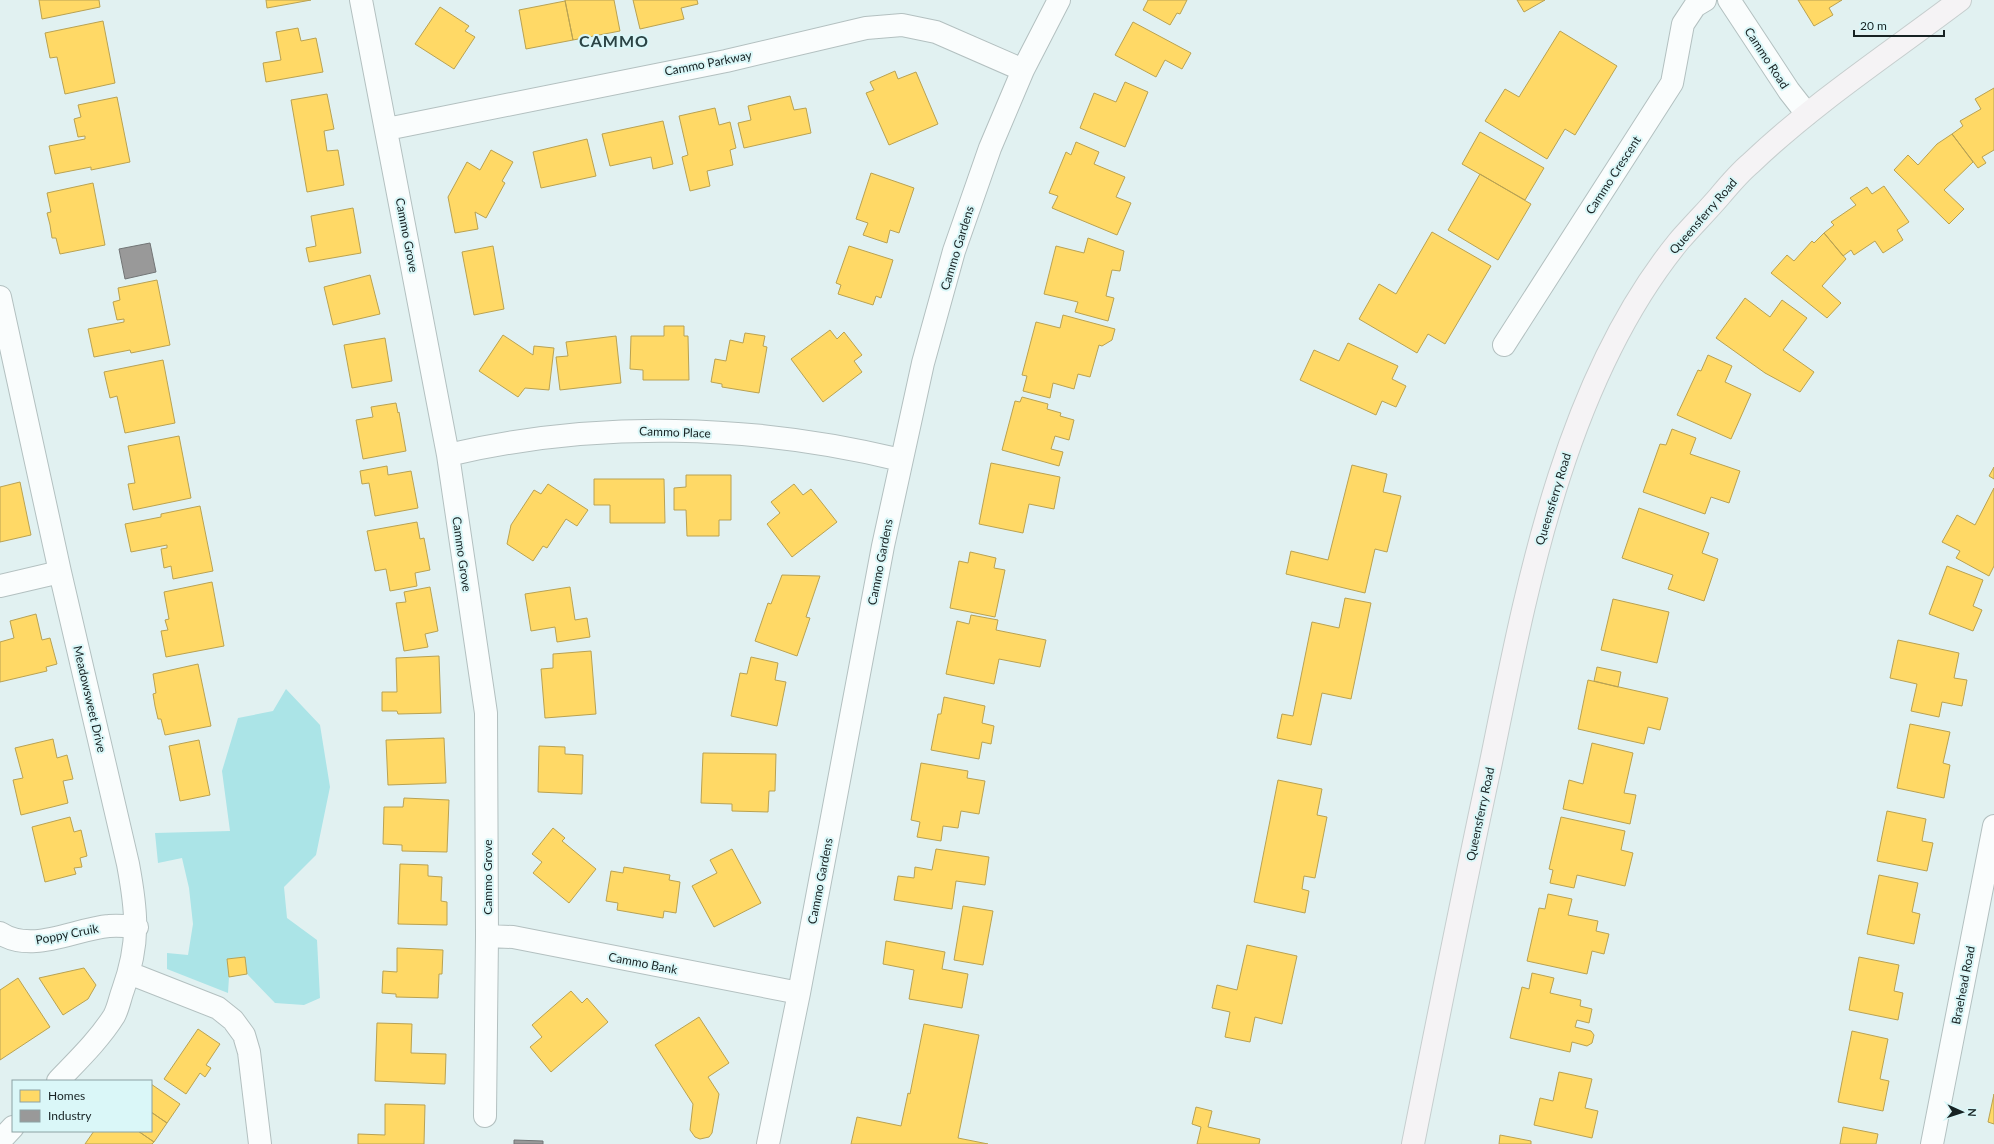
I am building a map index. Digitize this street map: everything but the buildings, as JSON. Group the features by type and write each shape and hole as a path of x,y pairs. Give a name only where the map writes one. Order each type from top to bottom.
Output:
{"main road":[{"name":"Queensferry Road","path":"1413,1144 1510,669 1538,548 1576,426 1611,348 1627,317 1649,282 1670,253 1749,164 1807,114 1960,0"}],"street":[{"name":"Cammo Grove","path":"361,0 387,129 448,455 486,713 487,936 485,1116"},
{"name":"Cammo Gardens","path":"768,1144 799,993 881,554 923,363 954,251 990,148 1023,70 1059,0"},
{"name":"Cammo Crescent","path":"1504,345 1672,82 1683,24 1695,6 1705,0"},
{"name":"Cammo Road","path":"1729,0 1789,91 1807,114"},
{"name":"Cammo Parkway","path":"387,129 726,61 866,28 902,25 936,32 1023,70"},
{"name":"Meadowsweet Drive","path":"0,297 60,572 128,864 134,896 137,927 129,973 114,1015 98,1037 59,1080"},
{"name":"Cammo Place","path":"448,455 476,449 593,432 644,431 750,435 813,441 901,460"},
{"path":"0,586 60,572"},
{"name":"Braehead Road","path":"1932,1144 1994,826"},
{"name":"Poppy Cruik","path":"0,933 9,939 32,942 108,926 137,927"},
{"name":"Cammo Bank","path":"487,936 513,937 799,993"},
{"path":"129,973 218,1008 234,1020 244,1036 249,1052 260,1144"},
{"path":"0,1141 12,1128"}],"shaded area":[{"path":"286,689 320,725 330,787 316,855 284,887 287,918 317,940 320,998 304,1005 275,1003 247,974 245,957 227,959 229,977 228,993 167,969 167,953 188,955 193,924 189,888 182,858 158,863 155,833 230,831 222,771 238,718 273,711"}],"district":[{"name":"CAMMO","path":"614,40"}]}
